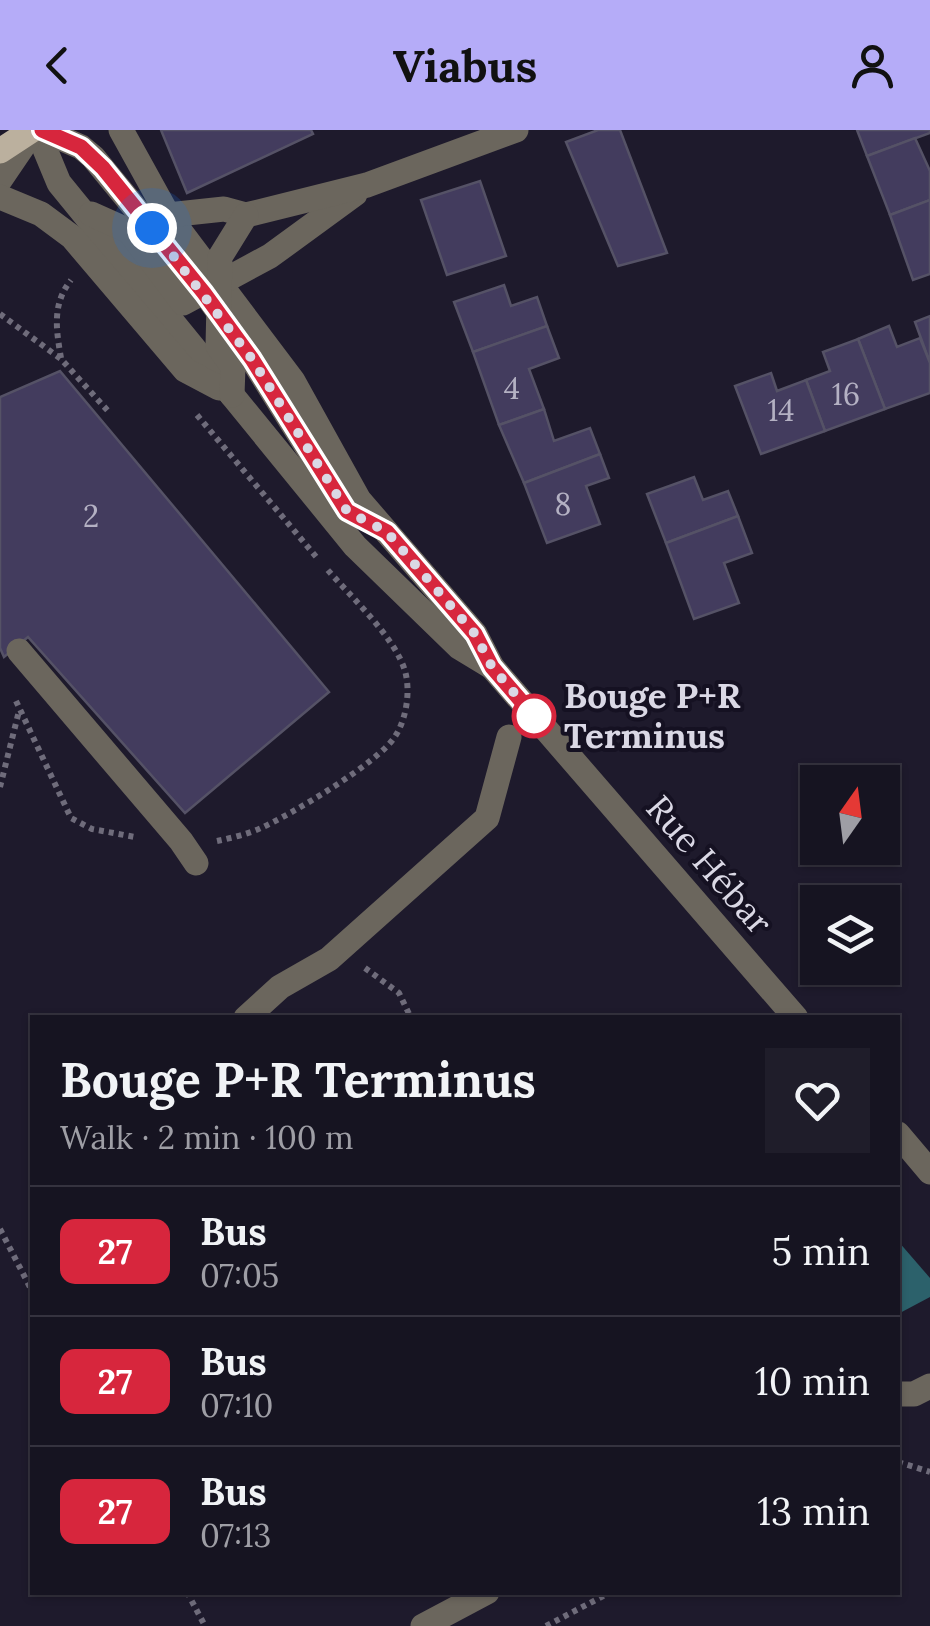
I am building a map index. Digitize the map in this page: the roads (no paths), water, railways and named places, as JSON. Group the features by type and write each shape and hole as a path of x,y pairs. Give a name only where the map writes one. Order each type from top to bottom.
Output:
{"main road":[{"path":"0,151 36,130"}],"street":[{"path":"0,180 36,130"},
{"path":"36,130 58,182 354,546 458,647 492,667"},
{"path":"36,130 81,147 160,221 294,381 360,500 475,634 492,667"},
{"path":"120,130 160,221"},
{"path":"160,221 224,209 246,215 367,185 516,130"},
{"path":"82,210 129,231 183,303 270,256 367,185"},
{"path":"0,197 41,214 72,237 185,370 232,396"},
{"path":"232,396 234,367 218,346 220,315 213,288 220,257 246,215"},
{"path":"220,315 347,511 387,532"},
{"path":"18,651 182,841 196,863"},
{"name":"Rue Hébar","path":"492,667 793,1015"},
{"path":"249,1015 280,987 329,959 487,818 509,737"},
{"path":"900,1136 930,1172"},
{"path":"900,1394 914,1394 930,1386"},
{"path":"422,1626 481,1595"}],"place":[{"name":"Bouge P+R Terminus","path":"534,716"}]}
